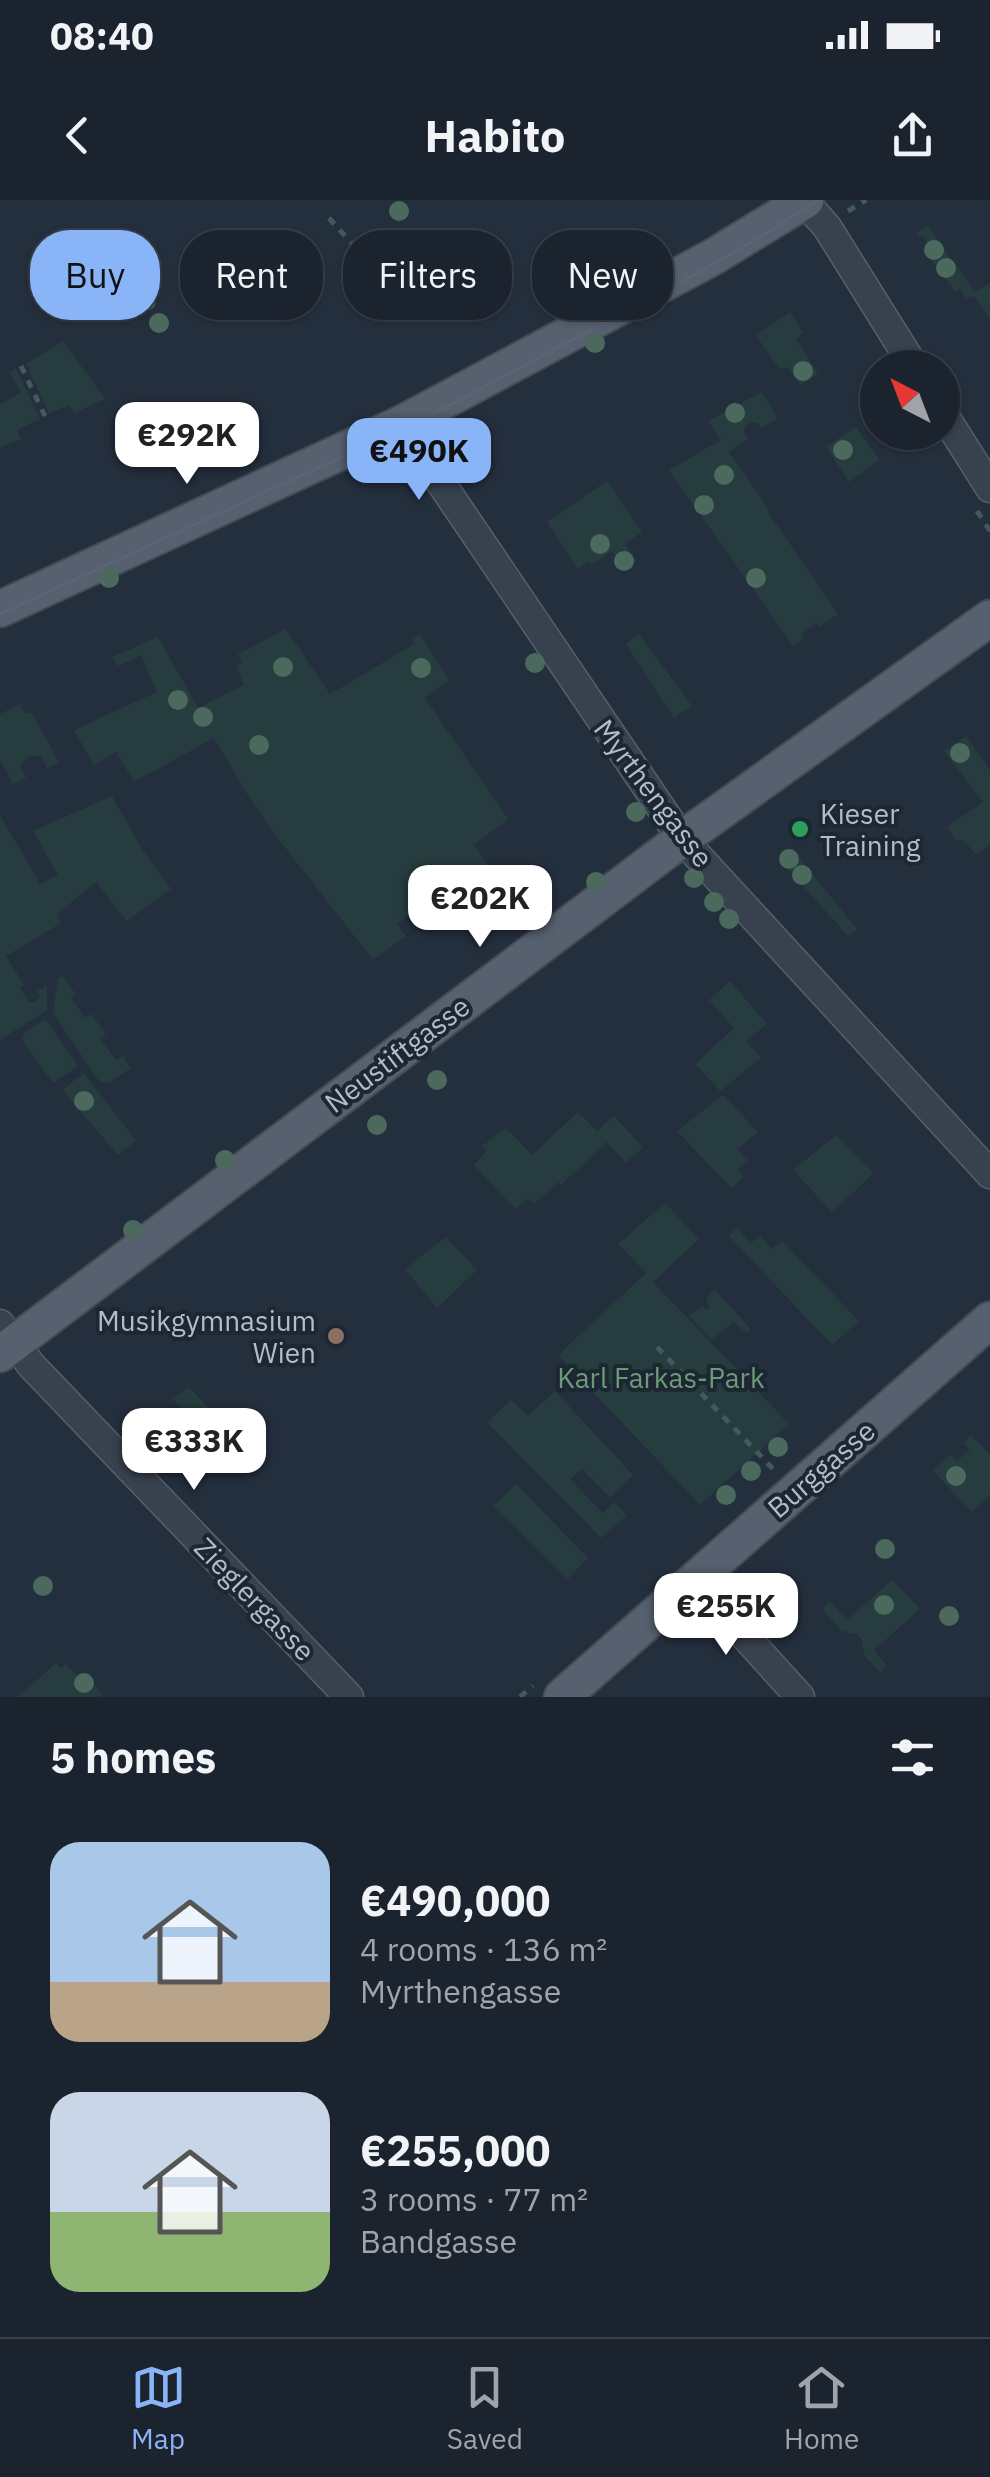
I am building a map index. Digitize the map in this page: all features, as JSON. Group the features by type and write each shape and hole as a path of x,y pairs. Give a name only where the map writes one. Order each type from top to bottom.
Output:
{"main road":[{"path":"0,610 402,424 713,257 804,200"},
{"name":"Neustiftgasse","path":"5,1340 682,839 990,618"},
{"name":"Burggasse","path":"562,1697 986,1332"}],"street":[{"path":"804,200 827,227 904,350"},
{"name":"Myrthengasse","path":"402,424 682,839 990,1174"},
{"path":"960,440 990,488"},
{"name":"Zieglergasse","path":"5,1340 349,1697"},
{"path":"694,1580 800,1697"}],"path":[{"path":"848,210 866,200"},
{"path":"328,218 343,235"},
{"path":"21,366 45,416"},
{"path":"657,1347 774,1470"}],"green space":[{"path":"928,226 975,292 990,283 990,319 974,295 967,299 960,289 955,292 924,249 929,245 923,236 918,238 918,232"},
{"path":"790,312 803,333 796,339 818,374 800,385 788,367 779,369 756,335"},
{"path":"63,341 105,399 74,413 69,405 49,414 26,364"},
{"path":"16,368 40,419 17,430 21,439 0,448 0,405 21,392 10,373"},
{"path":"762,392 778,418 762,428 758,423 746,425 744,432 748,438 729,452 838,614 819,627 816,623 793,646 669,470 721,440 708,421"},
{"path":"856,427 860,450 872,450 879,460 849,482 826,447"},
{"path":"607,481 642,532 625,544 637,561 624,569 612,551 578,569 547,522"},
{"path":"286,629 330,694 414,644 412,640 420,634 449,680 425,698 508,819 474,845 496,877 472,895 465,887 435,910 427,902 397,924 406,936 373,960 280,841 214,738 134,782 116,752 94,765 74,730 157,692 141,655 118,666 112,657 158,637 198,708 244,685 236,666 242,663 238,654"},
{"path":"639,634 692,706 674,718 626,644"},
{"path":"20,704 26,714 31,712 59,762 47,768 41,756 29,756 20,766 26,778 13,784 0,759 0,714"},
{"path":"966,736 990,770 990,845 976,855 965,841 955,839 947,827 983,802 944,751"},
{"path":"112,796 143,851 171,889 127,921 96,882 57,914 61,923 6,956 24,985 20,988 29,1002 36,1001 40,995 37,991 47,985 47,1010 0,1040 0,815 40,884 58,875 33,831"},
{"path":"792,849 857,929 848,936 780,860"},
{"path":"62,976 76,994 71,998 85,1018 91,1014 106,1034 100,1039 116,1060 123,1056 131,1068 108,1083 99,1081 53,1013 58,978"},
{"path":"730,981 767,1024 746,1041 761,1058 720,1091 695,1064 734,1028 709,1000"},
{"path":"45,1019 78,1066 53,1083 22,1040 25,1033"},
{"path":"84,1073 136,1141 118,1155 62,1090"},
{"path":"723,1095 758,1132 737,1149 748,1161 738,1169 744,1177 731,1188 677,1131"},
{"path":"578,1112 597,1131 614,1116 643,1147 626,1163 607,1142 561,1185 558,1182 534,1204 528,1198 515,1209 474,1165 487,1151 482,1146 506,1128 532,1155"},
{"path":"836,1135 874,1173 832,1212 793,1170"},
{"name":"Karl Farkas-Park","path":"665,1203 699,1239 653,1282 789,1424 700,1505 558,1355 646,1273 618,1244"},
{"path":"737,1228 751,1243 760,1236 772,1249 782,1241 859,1321 832,1345 729,1236"},
{"path":"446,1237 477,1270 437,1308 405,1269"},
{"path":"714,1289 751,1329 747,1333 733,1322 712,1340 689,1316 702,1306 706,1310 710,1307 706,1301"},
{"path":"189,1387 230,1431 214,1445 200,1430 204,1425 189,1410 185,1413 173,1399"},
{"path":"555,1391 633,1475 610,1497 582,1469 570,1479 603,1513 614,1502 627,1515 601,1538 487,1422 511,1400 528,1416"},
{"path":"971,1435 990,1455 990,1495 972,1512 933,1471 950,1455 957,1461 970,1450 963,1443"},
{"path":"516,1484 588,1558 568,1579 493,1506"},
{"path":"892,1580 920,1609 874,1650 887,1666 880,1672 863,1654 863,1641 856,1633 843,1632 822,1609 830,1602 847,1620"},
{"path":"56,1663 61,1668 66,1664 78,1677 83,1673 102,1694 18,1697"}],"tram line":[{"path":"0,614 420,421 696,274 818,200"}],"place":[{"name":"Kieser Training","path":"800,829"},
{"name":"Musikgymnasium Wien","path":"336,1336"}]}
